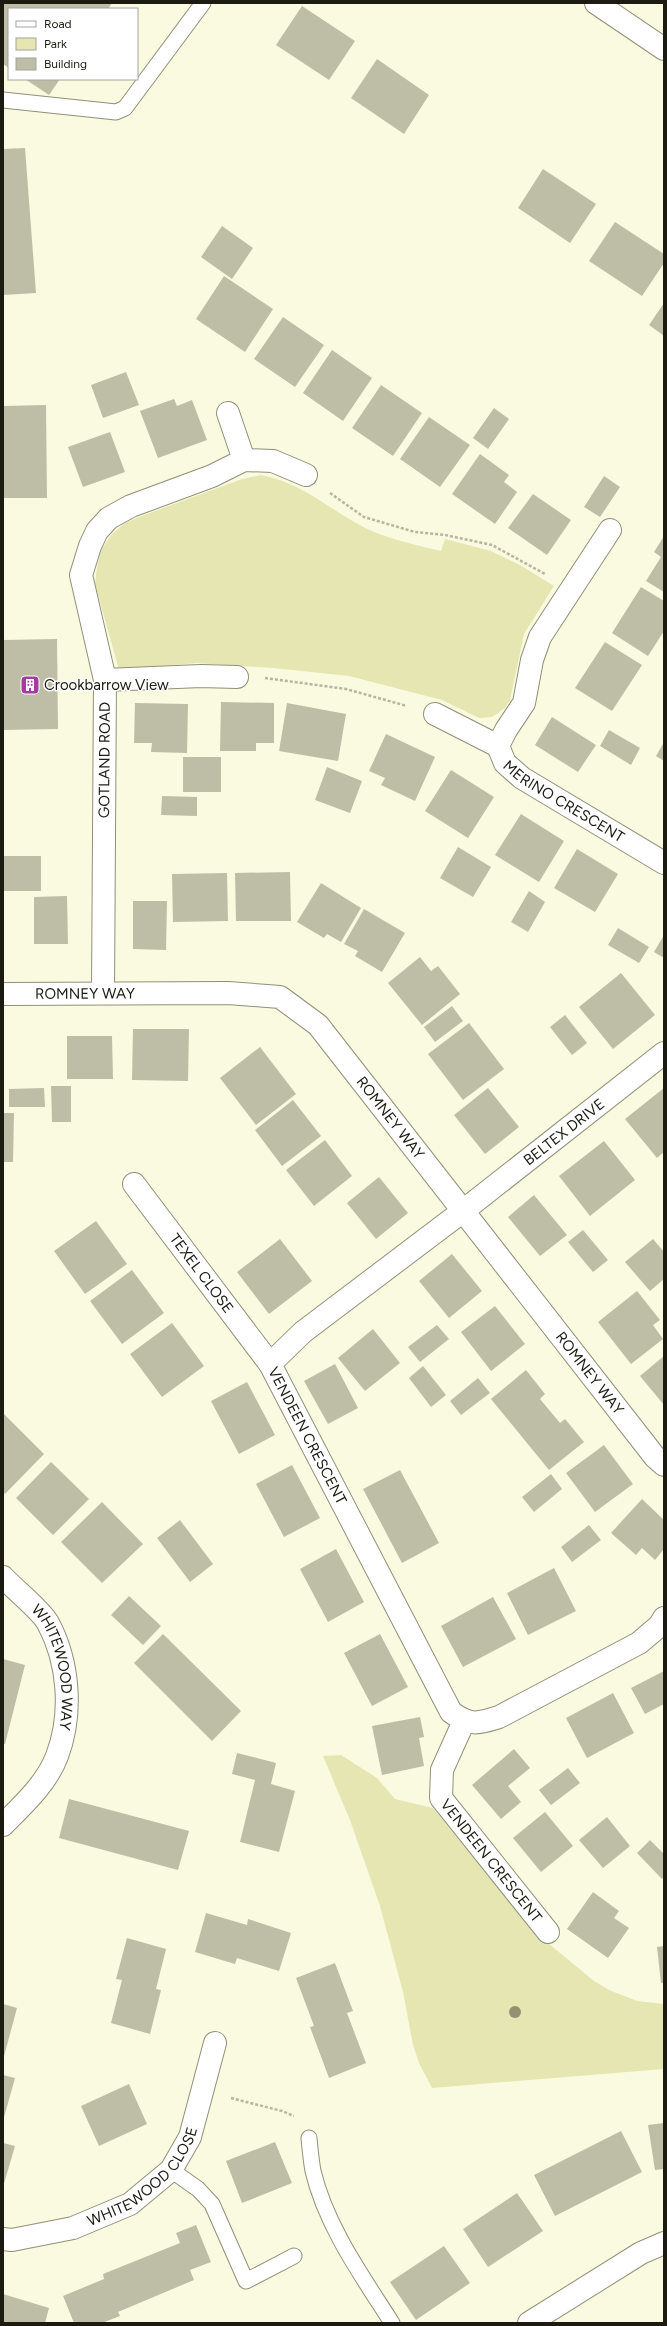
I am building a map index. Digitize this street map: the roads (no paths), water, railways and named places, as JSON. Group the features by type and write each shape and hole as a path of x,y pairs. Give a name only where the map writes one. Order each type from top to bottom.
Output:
{"street":[{"path":"596,3 664,50"},
{"path":"228,413 244,460"},
{"name":"GOTLAND ROAD","path":"103,993 105,680 81,575 90,546 98,531 109,518 131,506 212,476 244,460 273,461 306,475"},
{"name":"MERINO CRESCENT","path":"610,530 540,637 532,660 524,703 506,730 498,746 505,763 522,778 664,863"},
{"path":"105,680 201,676 237,677"},
{"path":"435,714 498,746"},
{"name":"ROMNEY WAY","path":"3,994 228,993 280,997 318,1026 664,1465"},
{"name":"BELTEX DRIVE","path":"463,1211 664,1053"},
{"name":"TEXEL CLOSE","path":"134,1184 270,1364"},
{"name":"VENDEEN CRESCENT","path":"463,1211 303,1332 270,1364 451,1712 464,1721 442,1770 441,1798 548,1932"},
{"name":"WHITEWOOD WAY","path":"3,1578 48,1622 65,1663 66,1691 64,1721 57,1756 38,1789 3,1825"},
{"path":"464,1721 478,1724 499,1717 639,1643 659,1626 664,1618"},
{"name":"WHITEWOOD CLOSE","path":"3,2239 12,2240 72,2228 130,2204 171,2170 190,2137 215,2043"},
{"path":"529,2323 641,2253 664,2243"}],"lane":[{"path":"3,100 116,112 124,108 203,3"},
{"path":"309,2138 314,2171 334,2225 358,2271 392,2323"},
{"path":"171,2170 198,2189 212,2204 246,2281 294,2256"}],"place":[{"name":"Crookbarrow View","path":"30,685"}]}
